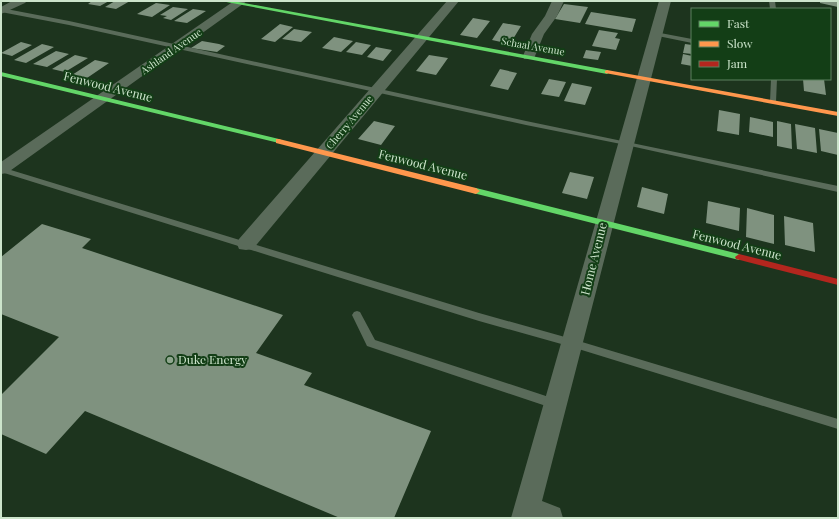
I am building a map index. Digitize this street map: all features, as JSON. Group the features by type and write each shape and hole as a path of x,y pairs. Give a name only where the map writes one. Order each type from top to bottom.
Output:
{"street":[{"path":"1,11 21,1"},
{"name":"Cherry Avenue","path":"246,244 376,90 454,1"},
{"path":"529,56 538,34 551,16 558,1"},
{"name":"Home Avenue","path":"533,515 555,404 665,1"},
{"name":"Schaal Avenue","path":"235,2 838,114"},
{"name":"Ashland Avenue","path":"1,169 177,47 235,2"},
{"name":"Fenwood Avenue","path":"1,74 323,152 603,224 838,282"}],"lane":[{"path":"1,11 69,23 526,123 626,142 838,188"},
{"path":"655,34 691,40"},
{"path":"773,102 774,80"},
{"path":"1,169 479,317 572,343 838,424"},
{"path":"357,315 371,343 555,404"}],"building":[{"path":"92,1 109,1 100,6 88,4"},
{"path":"115,1 130,1 116,9 105,7"},
{"path":"820,1 838,1 838,7 820,3"},
{"path":"156,3 170,5 152,17 137,14"},
{"path":"564,4 588,7 580,23 555,19"},
{"path":"173,7 188,9 171,20 163,18 167,16 160,15"},
{"path":"193,9 206,11 187,23 174,21"},
{"path":"591,12 636,19 632,32 585,24"},
{"path":"473,18 490,21 477,38 460,35"},
{"path":"503,23 521,26 510,44 492,40"},
{"path":"280,24 293,27 275,42 261,39"},
{"path":"294,29 312,32 301,42 282,39"},
{"path":"599,30 618,33 615,38 620,39 616,50 592,46"},
{"path":"334,37 353,41 341,52 322,48"},
{"path":"202,41 225,46 217,52 191,48"},
{"path":"21,42 32,45 12,56 1,53"},
{"path":"356,42 371,45 362,55 346,52"},
{"path":"42,44 54,47 26,63 14,60"},
{"path":"685,44 691,45 691,54 683,53"},
{"path":"376,47 392,50 383,61 367,57"},
{"path":"586,50 601,52 598,60 583,58"},
{"path":"56,51 69,54 47,67 33,64"},
{"path":"683,54 691,56 691,66 681,64"},
{"path":"75,55 88,58 65,72 52,69"},
{"path":"429,55 448,58 436,75 416,71"},
{"path":"95,60 109,63 87,78 72,75"},
{"path":"500,69 517,73 508,90 490,86"},
{"path":"549,79 566,82 559,97 541,94"},
{"path":"803,80 824,80 826,95 804,91"},
{"path":"572,83 592,87 585,105 564,101"},
{"path":"719,110 740,114 739,135 717,131"},
{"path":"750,117 773,122 773,137 749,132"},
{"path":"374,121 395,126 381,145 358,139"},
{"path":"777,121 791,124 792,149 777,146"},
{"path":"795,124 815,128 817,153 797,149"},
{"path":"819,129 838,133 838,155 821,151"},
{"path":"570,172 594,177 587,199 562,193"},
{"path":"642,187 668,194 664,214 637,207"},
{"path":"708,201 740,208 739,231 706,223"},
{"path":"747,208 774,215 774,244 746,237"},
{"path":"784,216 813,223 815,252 785,245"},
{"path":"42,224 91,239 82,248 283,315 256,353 312,373 304,385 431,431 394,518 340,518 85,411 46,454 1,434 1,395 59,337 1,314 1,257"}],"traffic: fast":[{"path":"224,1 607,72"},
{"path":"1,74 279,141"},
{"path":"476,191 739,257"}],"traffic: slow":[{"path":"607,72 838,114"},
{"path":"279,141 476,191"}],"traffic: jam":[{"path":"739,257 838,282"}],"place":[{"name":"Duke Energy","path":"170,360"}]}
